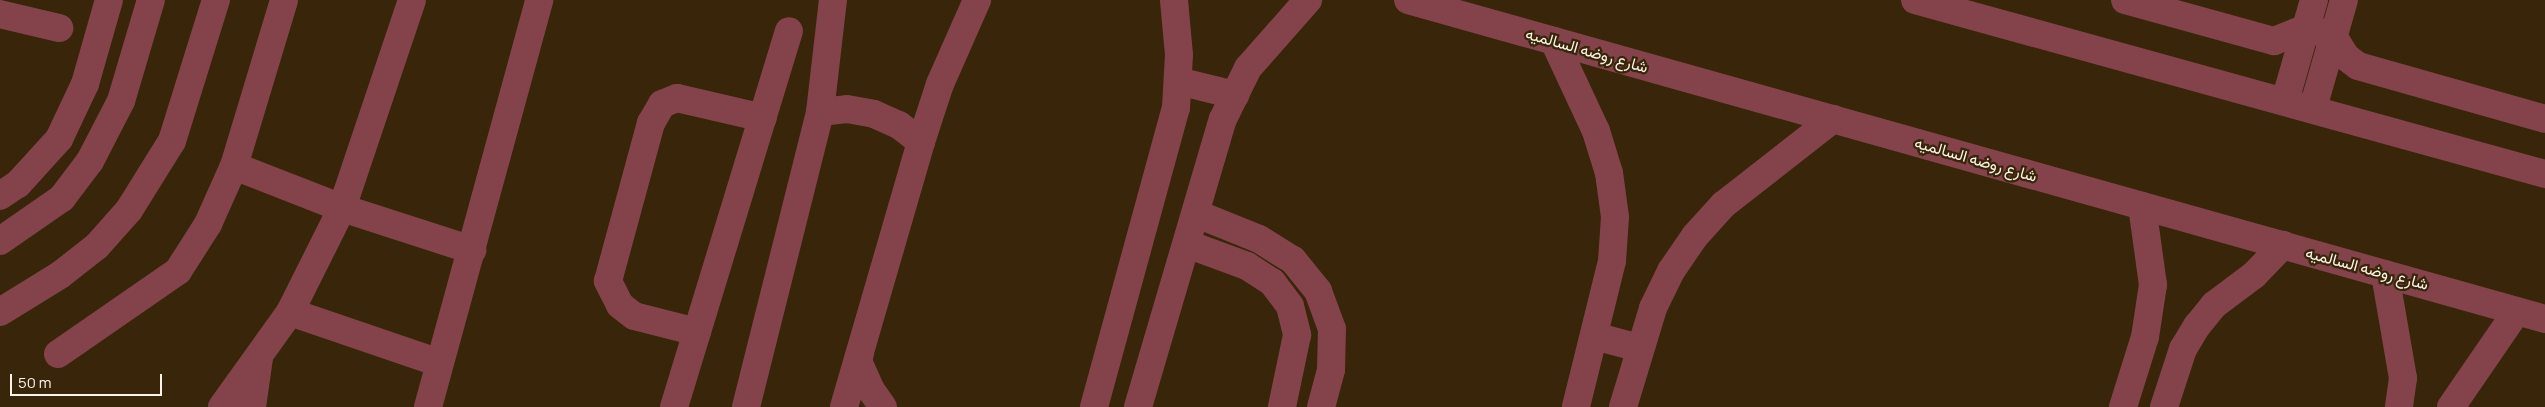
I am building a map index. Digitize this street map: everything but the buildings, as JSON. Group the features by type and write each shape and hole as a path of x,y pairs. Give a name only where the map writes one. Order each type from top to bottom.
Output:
{"street":[{"path":"0,196 18,184 59,139 85,84 110,0"},
{"path":"0,241 62,198 90,161 122,101 151,0"},
{"path":"0,312 60,275 97,246 129,210 172,141 216,0"},
{"path":"58,354 178,271 208,224 234,166 284,0"},
{"path":"222,407 290,312 342,208 412,0"},
{"path":"428,407 539,0"},
{"path":"746,407 768,328 820,112 833,0"},
{"path":"844,407 921,142 940,84 977,0"},
{"path":"1174,0 1180,55 1176,108 1098,396 1139,402 1197,214 1223,119 1248,68 1308,0"},
{"name":"شارع روضه السالميه","path":"1408,0 2545,319"},
{"path":"1915,0 2313,108 2545,174"},
{"path":"2125,0 2274,41 2306,28 2333,36 2346,58 2358,66 2545,119"},
{"path":"2285,101 2314,0"},
{"path":"2313,108 2344,0"},
{"path":"0,14 59,28"},
{"path":"674,407 789,31"},
{"path":"1554,41 1596,131 1609,173 1615,217 1612,261 1576,407"},
{"path":"1178,82 1235,95"},
{"path":"697,332 634,316 620,305 608,281 651,122 662,104 684,98 763,118"},
{"path":"820,112 847,110 874,114 899,125 921,142"},
{"path":"1623,407 1639,348 1653,308 1672,270 1695,236 1729,199 1833,119"},
{"path":"234,166 342,208 472,250"},
{"path":"2123,407 2145,337 2154,285 2142,206"},
{"path":"1197,214 1259,239 1293,260 1318,291 1332,329 1332,370 1321,407"},
{"path":"1187,244 1247,266 1272,282 1290,306 1297,335 1282,407"},
{"path":"2164,407 2183,349 2197,326 2214,305 2254,274 2284,246"},
{"path":"2385,274 2403,378 2399,407"},
{"path":"2451,407 2517,311"},
{"path":"290,312 440,363"},
{"path":"865,334 858,361 870,390 883,407"},
{"path":"1594,336 1639,348"},
{"path":"252,407 259,354"}]}
